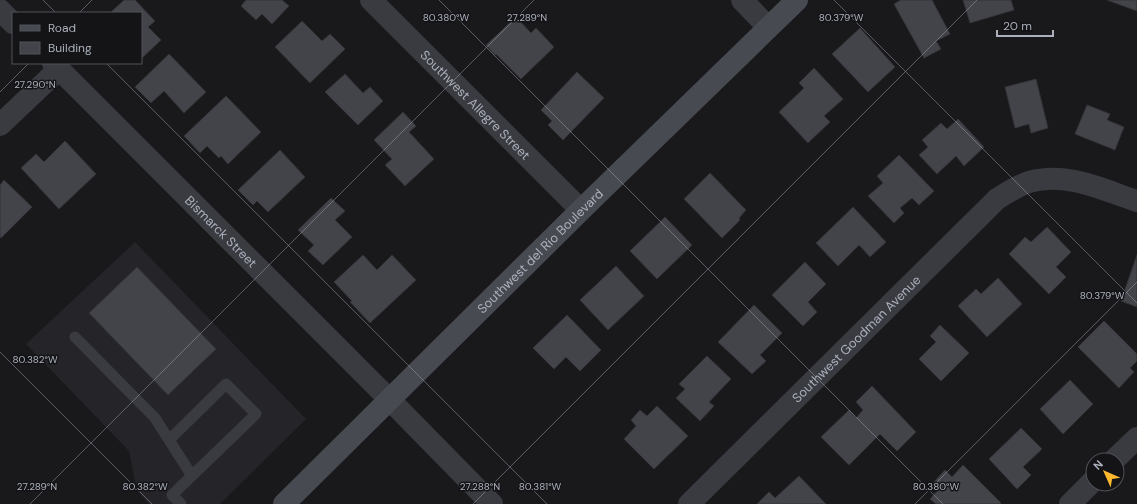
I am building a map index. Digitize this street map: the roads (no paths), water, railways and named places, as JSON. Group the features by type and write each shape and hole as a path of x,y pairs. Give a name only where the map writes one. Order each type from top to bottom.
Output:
{"street":[{"name":"Southwest Allegre Street","path":"372,0 581,210"},
{"path":"742,0 768,27"},
{"name":"Southwest del Rio Boulevard","path":"284,504 581,210 797,0"},
{"path":"0,10 12,22"},
{"path":"0,125 56,66"},
{"name":"Bismarck Street","path":"56,66 492,504"},
{"name":"Southwest Goodman Avenue","path":"689,504 997,200 1013,189 1029,182 1060,178 1080,182 1137,201"},
{"path":"1122,452 1137,438"},
{"path":"1070,504 1085,489"}],"lane":[{"path":"75,337 155,418 192,476"},
{"path":"169,440 226,384 256,414 172,495 181,504"}]}
